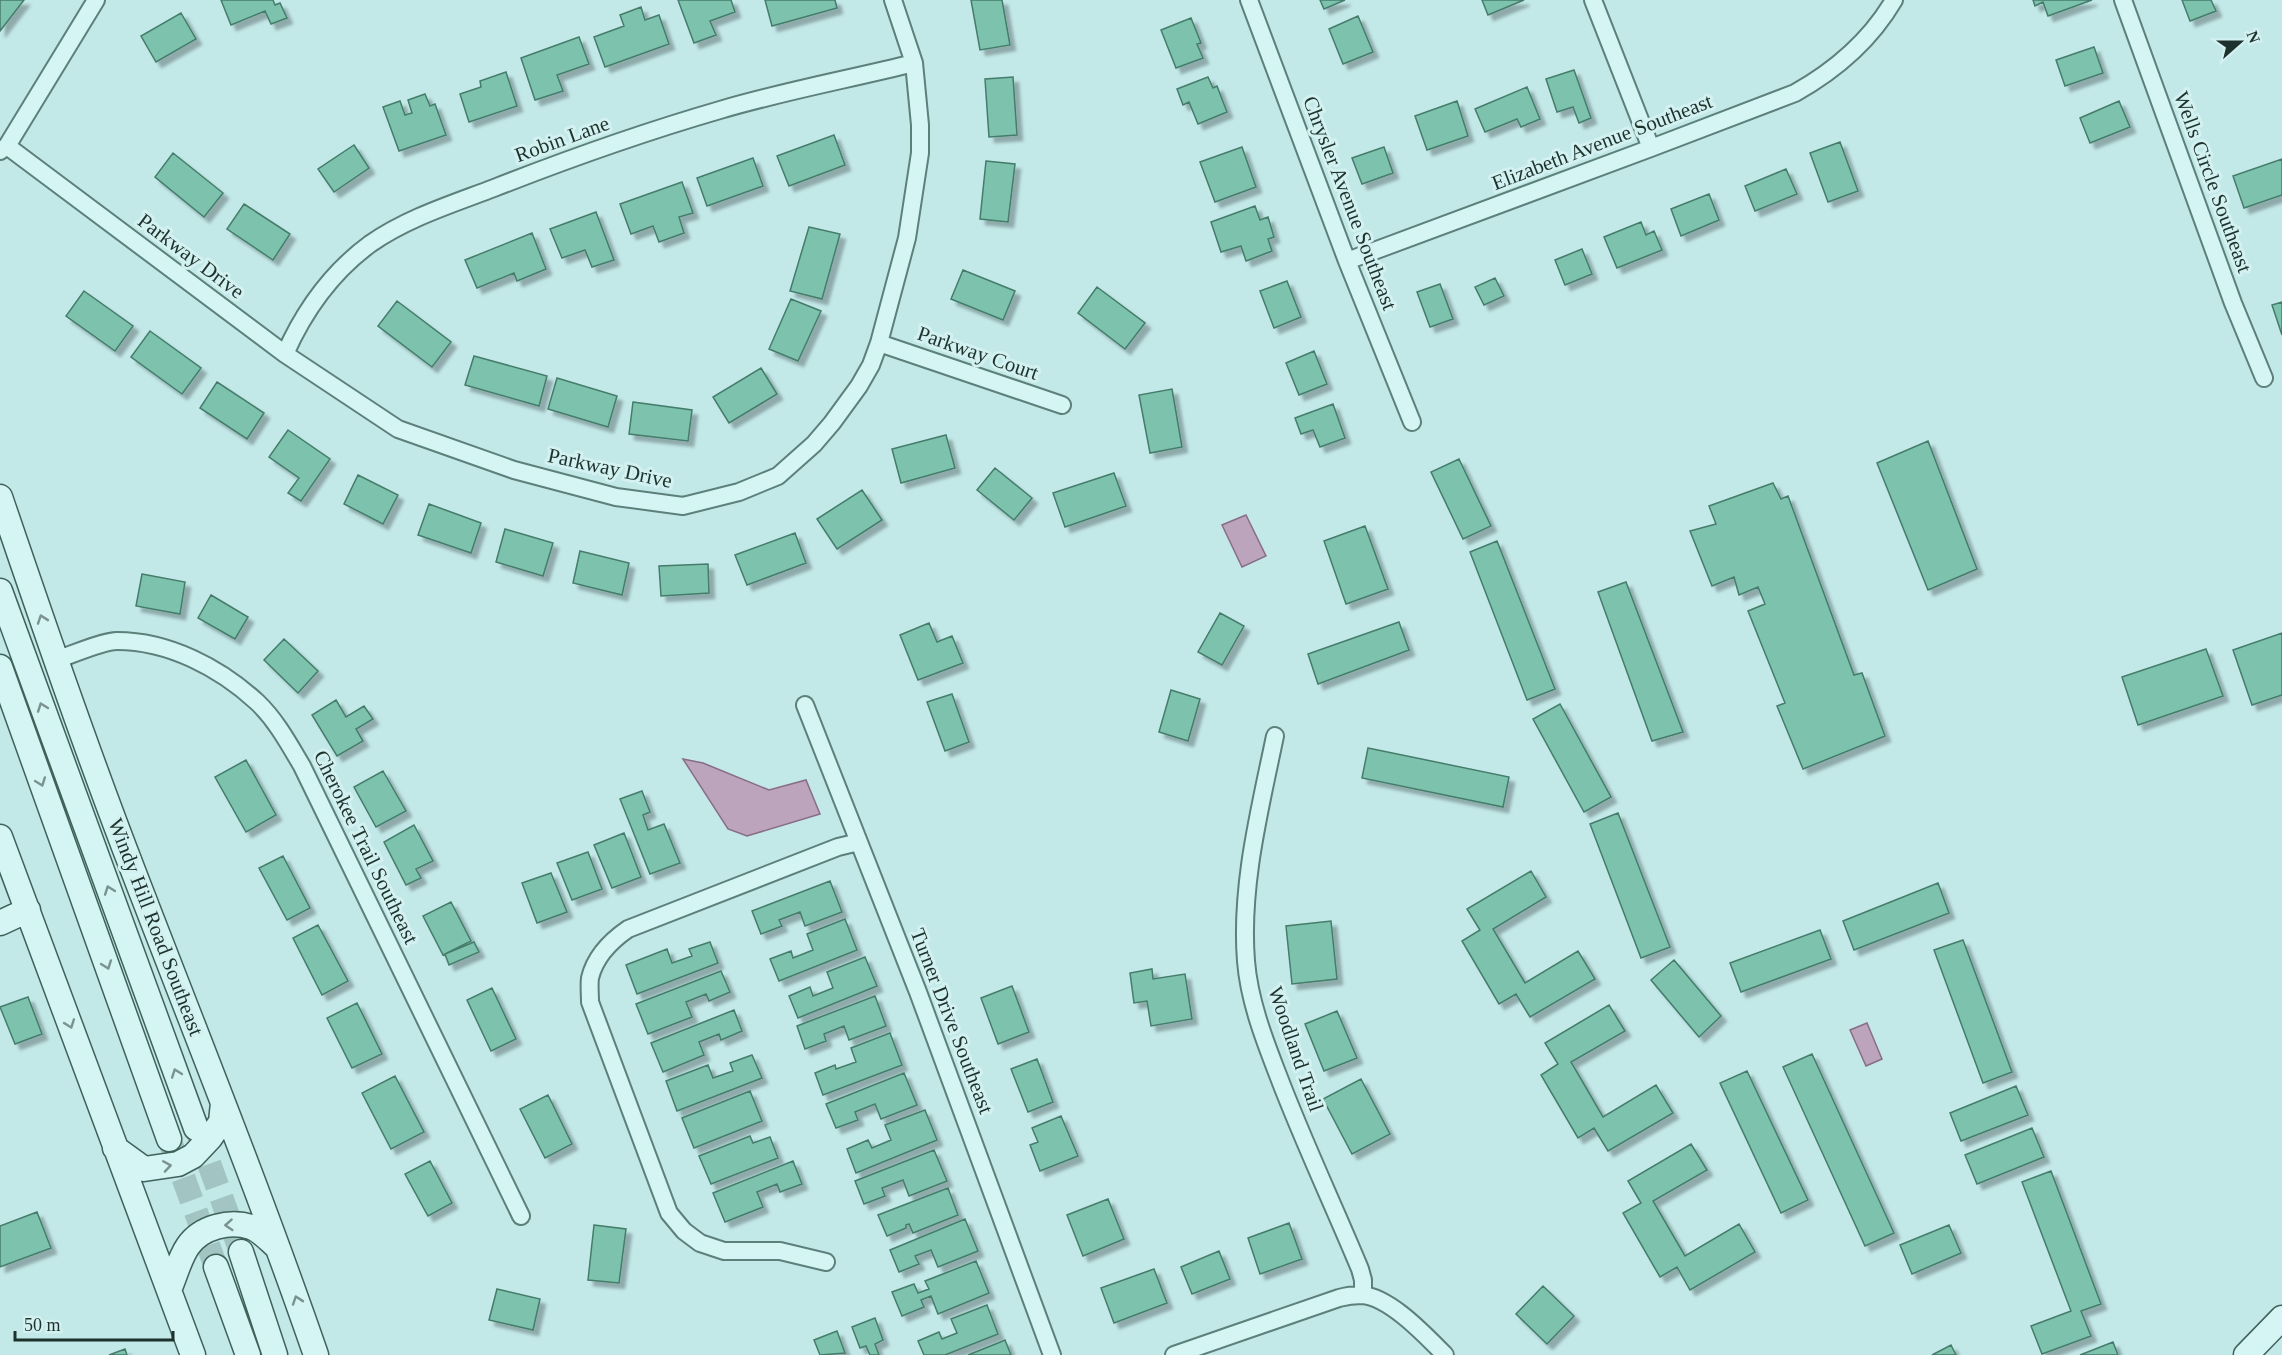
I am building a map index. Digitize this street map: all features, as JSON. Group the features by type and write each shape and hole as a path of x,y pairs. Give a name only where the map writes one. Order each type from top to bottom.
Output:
{"street":[{"path":"3,149 96,0"},
{"name":"Parkway Drive","path":"3,149 285,354 398,429 514,470 616,497 683,506 739,492 778,476 814,444 832,423 859,386 879,344 907,238 917,180 920,125 914,63 893,0"},
{"name":"Chrysler Avenue Southeast","path":"1249,0 1347,261 1412,422"},
{"path":"1593,0 1651,148"},
{"name":"Elizabeth Avenue Southeast","path":"1347,261 1795,93 1836,66 1861,45 1875,29 1894,0"},
{"name":"Wells Circle Southeast","path":"2123,0 2233,303 2264,378"},
{"name":"Robin Lane","path":"285,354 293,335 325,286 347,263 398,227 543,168 632,137 723,109 914,63"},
{"name":"Parkway Court","path":"879,344 1062,405"},
{"name":"Windy Hill Road Southeast","path":"0,496 56,660 129,861 250,1179 279,1249 316,1355"},
{"name":"Windy Hill Road Southeast","path":"0,591 196,1128"},
{"name":"Cherokee Trail Southeast","path":"56,660 115,641 145,644 178,652 208,666 232,681 258,703 279,729 302,766 521,1216"},
{"path":"0,667 169,1139"},
{"name":"Turner Drive Southeast","path":"805,705 918,992 1052,1355"},
{"name":"Woodland Trail","path":"1275,736 1250,877 1245,920 1246,963 1266,1044 1360,1269 1363,1295"},
{"path":"0,837 193,1355"},
{"path":"826,1262 780,1251 724,1251 700,1243 684,1231 669,1213 590,1002 590,978 596,963 614,939 628,929 817,855 859,842"},
{"path":"0,922 28,910"},
{"path":"115,1148 144,1168 178,1164 193,1156 210,1138 221,1122 223,1103"},
{"path":"169,1290 188,1246 201,1234 216,1227 234,1224 254,1227 279,1249"},
{"path":"241,1252 275,1355"},
{"path":"216,1267 248,1355"},
{"path":"1174,1355 1339,1298 1363,1295 1375,1298 1391,1308 1445,1355"},
{"path":"2246,1355 2282,1318"}],"shaded area":[{"path":"1246,515 1266,556 1242,567 1222,525"},
{"path":"683,759 703,763 769,790 806,780 820,814 747,836 728,829"},
{"path":"1867,1023 1882,1059 1866,1066 1850,1030"}],"building":[{"path":"0,0 24,0 0,31"},
{"path":"221,0 273,0 275,5 280,3 287,18 271,24 265,11 231,25"},
{"path":"678,0 731,0 735,12 710,21 716,35 694,43"},
{"path":"765,0 835,0 837,8 772,26"},
{"path":"971,0 1002,0 1010,45 980,50"},
{"path":"1320,0 1345,0 1324,9"},
{"path":"1482,0 1524,0 1488,15"},
{"path":"2033,0 2092,0 2048,16 2043,2 2035,6"},
{"path":"2182,0 2211,0 2216,11 2190,21"},
{"path":"641,7 645,20 659,15 669,44 605,67 594,37 624,26 620,15"},
{"path":"181,13 196,39 156,62 141,36"},
{"path":"1358,16 1373,52 1343,64 1329,29"},
{"path":"1191,18 1201,43 1197,44 1203,58 1176,68 1161,30"},
{"path":"579,37 589,64 557,75 563,91 535,100 521,58"},
{"path":"2094,47 2103,73 2065,86 2056,60"},
{"path":"1574,70 1591,118 1579,123 1573,107 1557,112 1546,79"},
{"path":"506,72 517,106 469,122 460,94 481,87 480,81"},
{"path":"1013,77 1017,135 989,137 985,79"},
{"path":"1208,77 1213,88 1217,86 1227,112 1198,124 1189,102 1183,105 1177,89"},
{"path":"1527,87 1540,119 1521,127 1517,119 1485,132 1475,109"},
{"path":"425,94 430,106 435,104 446,135 399,151 383,107 400,101 405,115 412,113 408,100"},
{"path":"1457,101 1468,136 1427,150 1415,116"},
{"path":"2119,101 2130,127 2090,143 2080,118"},
{"path":"834,135 845,165 789,186 777,156"},
{"path":"1840,142 1858,191 1828,202 1810,153"},
{"path":"354,145 369,168 334,192 318,169"},
{"path":"1242,147 1256,187 1215,202 1200,162"},
{"path":"1384,147 1393,173 1362,184 1352,158"},
{"path":"173,153 223,193 204,217 155,177"},
{"path":"753,158 763,186 707,206 697,178"},
{"path":"2282,159 2282,195 2244,208 2233,176"},
{"path":"986,161 1015,164 1008,222 980,219"},
{"path":"1786,169 1797,194 1755,211 1745,186"},
{"path":"682,182 693,213 679,217 684,233 659,242 653,226 631,234 620,204"},
{"path":"1709,194 1719,220 1681,236 1671,209"},
{"path":"244,204 290,234 273,260 227,229"},
{"path":"1255,206 1260,220 1268,217 1274,237 1268,239 1272,251 1246,261 1241,246 1221,252 1211,222"},
{"path":"596,212 614,260 592,267 585,250 562,258 550,229"},
{"path":"1641,222 1646,235 1654,231 1662,250 1617,268 1604,237"},
{"path":"809,227 840,234 822,299 790,291"},
{"path":"532,233 546,269 517,281 514,273 477,288 465,260"},
{"path":"1582,249 1592,274 1565,285 1555,260"},
{"path":"963,270 1015,291 1003,320 951,299"},
{"path":"1495,278 1504,296 1484,305 1475,287"},
{"path":"1287,281 1301,317 1274,328 1260,291"},
{"path":"1440,284 1453,319 1430,327 1417,292"},
{"path":"1097,287 1145,323 1125,349 1078,313"},
{"path":"84,291 133,326 115,351 66,316"},
{"path":"791,299 821,311 798,361 769,349"},
{"path":"397,301 451,342 432,367 378,326"},
{"path":"2282,302 2282,335 2272,305"},
{"path":"150,331 201,368 182,394 131,357"},
{"path":"1314,351 1327,384 1299,395 1286,363"},
{"path":"474,356 547,376 539,406 465,385"},
{"path":"761,368 777,394 729,423 713,397"},
{"path":"557,378 617,396 608,427 548,409"},
{"path":"217,382 264,413 247,439 200,408"},
{"path":"1172,389 1182,447 1150,453 1139,395"},
{"path":"633,402 692,410 688,441 629,434"},
{"path":"1333,404 1345,438 1320,447 1313,430 1301,434 1295,418"},
{"path":"288,430 330,459 301,501 288,493 299,478 269,457"},
{"path":"946,435 955,468 901,483 892,449"},
{"path":"1928,441 1977,569 1928,590 1877,463"},
{"path":"1459,459 1491,526 1463,539 1431,472"},
{"path":"995,468 1032,498 1014,520 977,490"},
{"path":"1114,473 1126,506 1065,527 1053,493"},
{"path":"358,475 398,495 383,524 344,504"},
{"path":"1773,483 1781,499 1788,496 1854,675 1862,673 1885,736 1803,769 1777,706 1785,703 1748,611 1765,604 1758,587 1739,595 1734,577 1712,586 1690,531 1716,524 1709,506"},
{"path":"862,490 882,520 837,549 817,519"},
{"path":"429,504 481,523 471,553 418,535"},
{"path":"1365,526 1388,589 1346,604 1324,541"},
{"path":"505,529 553,543 543,576 496,562"},
{"path":"795,533 806,563 747,585 735,555"},
{"path":"1497,541 1555,689 1527,700 1470,552"},
{"path":"580,551 629,563 622,595 573,583"},
{"path":"708,564 709,593 661,596 659,566"},
{"path":"142,574 185,582 180,614 136,606"},
{"path":"1626,582 1683,732 1652,741 1598,592"},
{"path":"211,595 248,617 235,639 198,618"},
{"path":"1220,613 1244,626 1222,665 1198,652"},
{"path":"1399,622 1409,650 1318,684 1308,654"},
{"path":"929,623 937,642 952,636 963,663 918,680 900,635"},
{"path":"2282,633 2282,695 2252,705 2233,650"},
{"path":"284,639 318,671 298,693 264,660"},
{"path":"2206,649 2223,696 2138,725 2122,677"},
{"path":"1171,690 1200,699 1188,741 1159,732"},
{"path":"952,694 969,742 945,751 927,702"},
{"path":"336,700 346,717 364,706 373,719 356,729 363,741 337,756 312,715"},
{"path":"1560,704 1611,797 1584,812 1533,719"},
{"path":"1368,748 1509,777 1503,807 1362,778"},
{"path":"246,760 276,815 246,832 215,777"},
{"path":"383,771 406,811 376,827 354,787"},
{"path":"642,791 650,812 643,815 648,830 664,824 680,863 650,874 620,799"},
{"path":"1618,813 1670,947 1641,958 1590,824"},
{"path":"414,825 433,861 416,869 421,878 406,885 384,842"},
{"path":"624,833 641,877 612,888 594,845"},
{"path":"588,852 602,889 572,900 557,863"},
{"path":"283,856 310,908 287,920 259,868"},
{"path":"1531,871 1546,897 1493,929 1525,983 1578,951 1595,979 1530,1017 1516,994 1499,1004 1462,941 1480,930 1467,909"},
{"path":"551,873 567,912 537,923 522,883"},
{"path":"830,881 842,912 805,926 800,912 779,920 782,926 761,934 752,911"},
{"path":"1938,883 1949,913 1854,950 1843,921"},
{"path":"451,902 471,941 443,955 423,916"},
{"path":"845,919 857,950 779,981 770,959 791,951 793,958 813,950 807,934"},
{"path":"1331,921 1337,979 1292,984 1286,926"},
{"path":"318,925 348,981 322,995 293,938"},
{"path":"1820,930 1831,959 1741,992 1730,963"},
{"path":"1963,940 2012,1072 1983,1083 1934,950"},
{"path":"474,942 479,952 449,965 445,954"},
{"path":"710,942 718,963 637,994 626,965 667,949 672,963 692,956 689,949"},
{"path":"865,957 877,986 798,1018 789,996 810,987 813,996 833,988 827,972"},
{"path":"1674,960 1721,1016 1699,1037 1651,980"},
{"path":"1152,969 1153,979 1185,974 1192,1019 1151,1026 1147,1001 1134,1003 1130,973"},
{"path":"721,971 730,992 709,1001 706,994 686,1002 692,1017 648,1034 636,1004"},
{"path":"1012,986 1029,1032 998,1044 981,998"},
{"path":"492,988 516,1039 491,1051 467,1000"},
{"path":"875,996 886,1026 849,1040 844,1026 824,1034 826,1041 805,1049 797,1026"},
{"path":"28,997 42,1034 15,1044 0,1007"},
{"path":"357,1003 382,1054 352,1068 327,1018"},
{"path":"1609,1005 1625,1031 1571,1062 1603,1117 1656,1085 1673,1113 1608,1151 1594,1128 1578,1138 1541,1075 1558,1064 1545,1043"},
{"path":"734,1010 742,1031 721,1040 719,1034 699,1042 704,1055 663,1072 651,1043"},
{"path":"1337,1011 1357,1058 1324,1071 1305,1024"},
{"path":"890,1033 902,1065 823,1095 815,1073 835,1065 836,1069 856,1062 851,1048"},
{"path":"1812,1054 1894,1233 1865,1246 1783,1067"},
{"path":"752,1055 762,1078 677,1111 666,1081 708,1065 713,1078 733,1071 730,1063"},
{"path":"1037,1059 1053,1102 1028,1112 1011,1069"},
{"path":"1747,1071 1808,1200 1781,1213 1720,1083"},
{"path":"904,1073 917,1105 881,1119 875,1104 855,1112 858,1120 836,1128 826,1104"},
{"path":"395,1076 424,1132 391,1149 362,1093"},
{"path":"1361,1079 1390,1134 1352,1154 1323,1099"},
{"path":"2016,1086 2028,1115 1961,1141 1950,1113"},
{"path":"750,1091 762,1121 694,1148 682,1118"},
{"path":"548,1095 572,1144 545,1158 520,1109"},
{"path":"925,1110 937,1140 856,1173 847,1149 868,1140 872,1148 891,1140 885,1125"},
{"path":"1061,1116 1078,1156 1040,1171 1030,1145 1038,1142 1032,1128"},
{"path":"2032,1128 2044,1157 1977,1184 1965,1155"},
{"path":"750,1136 753,1143 770,1137 778,1158 711,1184 699,1156"},
{"path":"1691,1144 1707,1170 1653,1201 1685,1256 1739,1224 1755,1252 1690,1290 1677,1267 1660,1277 1623,1213 1641,1203 1628,1181"},
{"path":"934,1150 947,1181 909,1196 903,1180 882,1188 885,1196 864,1204 855,1181"},
{"path":"430,1161 452,1203 428,1216 405,1174"},
{"path":"793,1161 802,1184 780,1192 777,1184 757,1192 763,1207 725,1222 713,1193"},
{"path":"2051,1171 2101,1304 2081,1311 2091,1336 2042,1354 2031,1326 2071,1311 2022,1182"},
{"path":"948,1188 958,1215 913,1233 909,1224 906,1228 887,1236 878,1215"},
{"path":"1108,1199 1124,1239 1083,1256 1067,1215"},
{"path":"37,1212 51,1248 0,1267 0,1226"},
{"path":"965,1219 978,1251 938,1267 931,1250 915,1256 919,1264 899,1272 890,1250"},
{"path":"1289,1223 1302,1259 1260,1274 1248,1238"},
{"path":"594,1225 626,1229 619,1283 588,1280"},
{"path":"1949,1225 1961,1253 1912,1274 1900,1245"},
{"path":"1219,1251 1230,1279 1192,1294 1181,1267"},
{"path":"976,1261 989,1293 938,1314 931,1296 921,1300 924,1307 902,1316 892,1292 914,1284 918,1293 929,1289 925,1281"},
{"path":"1154,1269 1167,1303 1114,1323 1101,1288"},
{"path":"1543,1286 1574,1316 1547,1344 1516,1314"},
{"path":"497,1289 540,1299 533,1330 489,1320"},
{"path":"987,1305 998,1334 945,1355 924,1355 918,1341 939,1332 942,1339 957,1333 951,1319"},
{"path":"875,1318 883,1340 875,1344 879,1355 870,1355 866,1346 860,1348 852,1327"},
{"path":"837,1331 845,1353 820,1355 814,1340"},
{"path":"1005,1340 1011,1355 968,1355 998,1343"},
{"path":"2113,1342 2118,1355 2080,1355"},
{"path":"1951,1345 1956,1355 1932,1355"},
{"path":"125,1349 127,1355 109,1355"}],"tunnel":[{"path":"197,1130 241,1252"},
{"path":"171,1144 216,1267"}]}
